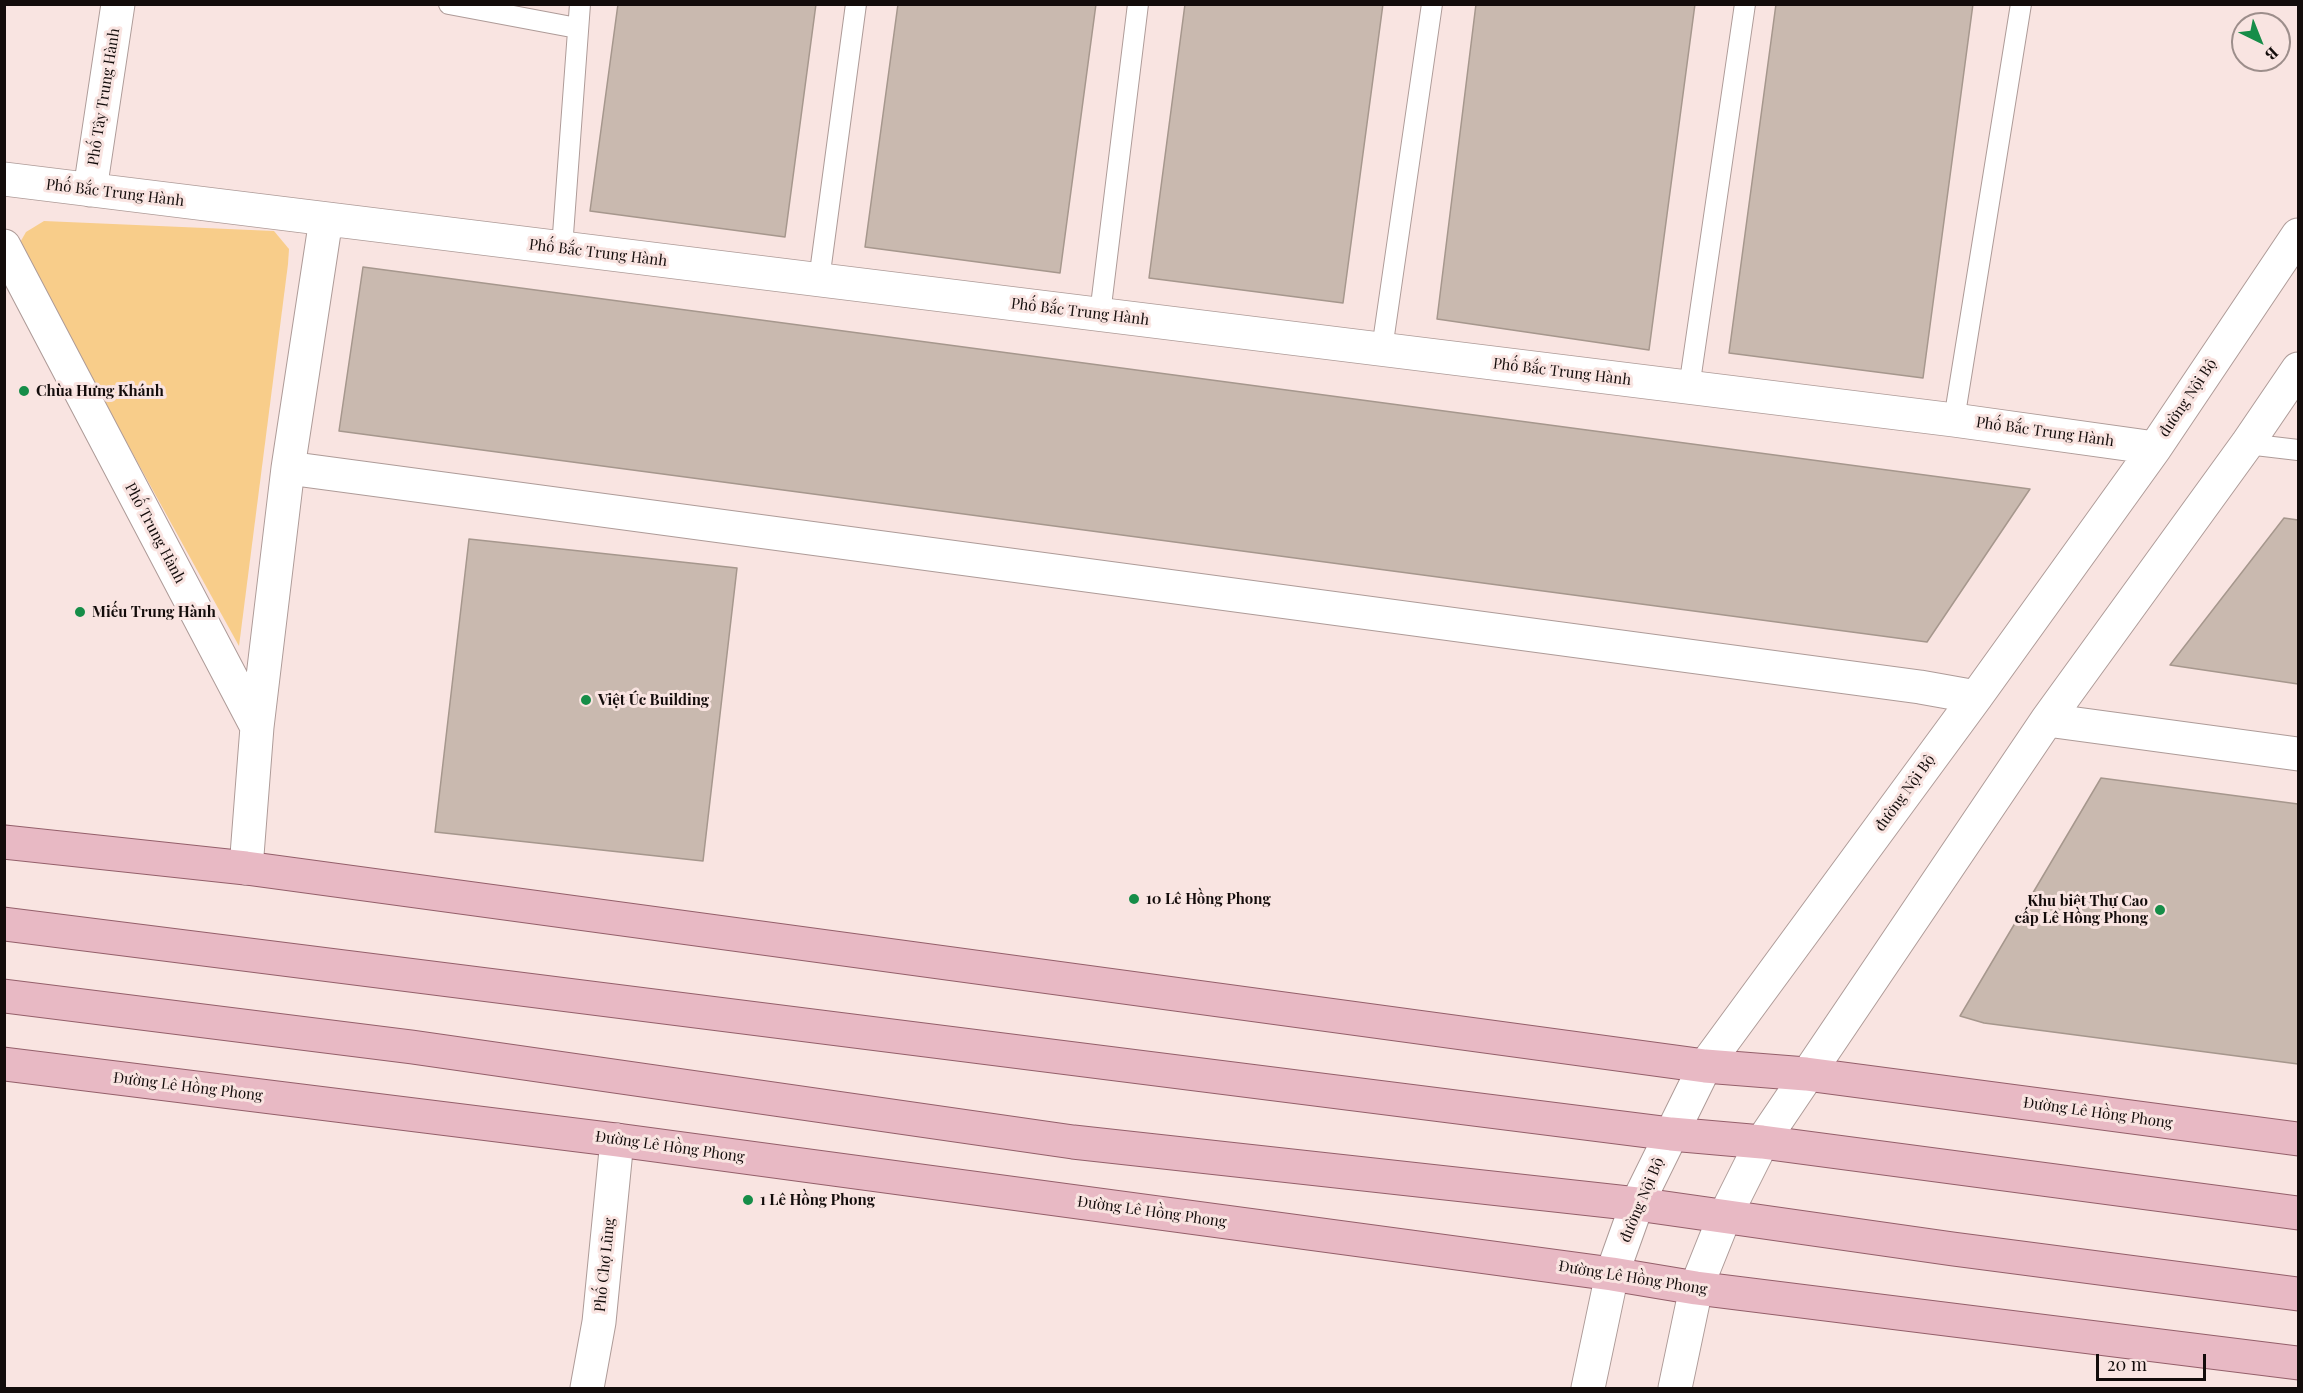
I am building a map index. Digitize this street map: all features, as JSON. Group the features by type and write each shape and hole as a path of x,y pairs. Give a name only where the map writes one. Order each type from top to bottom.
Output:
{"main road":[{"name":"Đường Lê Hồng Phong","path":"4,842 246,868 1705,1066 1806,1074 2298,1139"},
{"path":"4,924 1671,1134 1762,1142 2298,1213"},
{"path":"4,996 412,1047 1073,1142 1637,1204 1724,1218 2298,1294"},
{"name":"Đường Lê Hồng Phong","path":"4,1064 617,1140 1611,1274 1696,1288 2298,1363"}],"street":[{"name":"Phố Tây Trung Hành","path":"90,190 118,4"},
{"name":"Phố Bắc Trung Hành","path":"4,180 1954,420 2155,448"},
{"path":"246,868 257,727 288,468 326,219"},
{"name":"đường Nội Bộ","path":"1588,1389 1611,1274 1637,1204 1705,1066 1976,697 2155,448 2298,235"},
{"name":"Phố Trung Hành","path":"4,246 257,727"},
{"path":"1675,1389 1696,1288 1724,1218 1762,1142 2047,720 2247,444 2298,369"},
{"path":"288,468 1920,687 1976,697"},
{"path":"2047,720 2298,754"},
{"name":"Phố Chợ Lũng","path":"587,1389 599,1322 617,1140"}],"lane":[{"path":"449,4 577,28"},
{"path":"562,248 580,4"},
{"path":"819,280 856,4"},
{"path":"1100,315 1138,4"},
{"path":"1382,349 1432,4"},
{"path":"1689,388 1745,4"},
{"path":"1954,420 2021,4"},
{"path":"2247,444 2298,450"}],"shaded area":[{"path":"44,221 274,231 289,249 239,646 18,246 26,232"}],"building":[{"path":"618,4 816,4 785,237 590,211"},
{"path":"898,4 1096,4 1060,273 865,247"},
{"path":"1185,4 1383,4 1343,303 1149,278"},
{"path":"1476,4 1695,4 1649,350 1437,319"},
{"path":"1776,4 1973,4 1923,378 1729,353"},
{"path":"363,267 2030,489 1927,642 339,431"},
{"path":"2284,518 2298,520 2298,684 2170,665"},
{"name":"Việt Úc Building","path":"469,539 737,568 703,861 435,832"},
{"name":"Khu biệt Thự Cao cấp Lê Hồng Phong","path":"2101,778 2298,804 2298,1064 1984,1023 1960,1016"}],"place":[{"name":"Chùa Hưng Khánh","path":"24,391"},
{"name":"Miếu Trung Hành","path":"80,612"},
{"name":"Việt Úc Building","path":"586,700"},
{"name":"10 Lê Hồng Phong","path":"1134,899"},
{"name":"Khu biệt Thự Cao cấp Lê Hồng Phong","path":"2160,910"},
{"name":"1 Lê Hồng Phong","path":"748,1200"}]}
